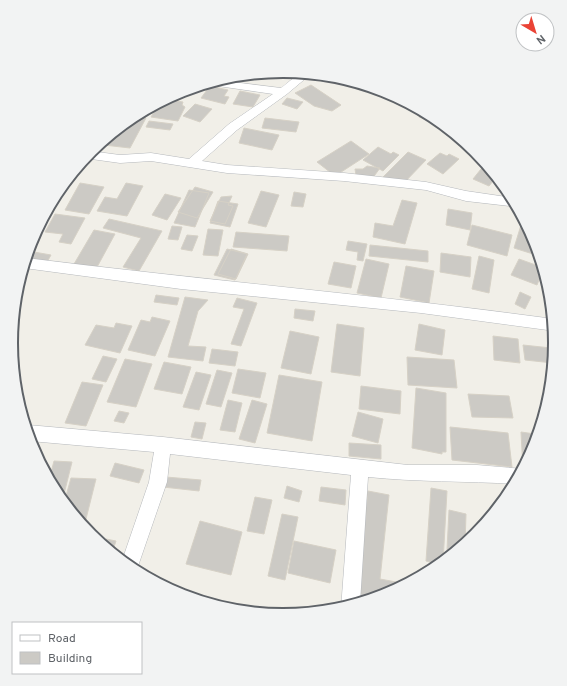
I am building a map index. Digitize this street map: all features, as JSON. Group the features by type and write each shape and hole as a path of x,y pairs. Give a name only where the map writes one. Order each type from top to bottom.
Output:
{"street":[{"path":"192,163 233,127 301,78"},
{"path":"226,84 283,92"},
{"path":"95,156 120,159 151,157 258,172 344,177 426,186 466,196 508,202"},
{"path":"30,264 181,283 421,307 548,324"},
{"path":"34,435 164,445 408,473 477,473 513,476"},
{"path":"131,561 158,482 164,445"},
{"path":"350,599 360,467"}],"building":[{"path":"311,85 341,105 332,111 314,106 295,93"},
{"path":"215,87 228,90 224,96 229,97 225,104 201,98 208,89"},
{"path":"240,91 260,95 253,107 233,104"},
{"path":"287,98 303,102 297,109 282,104"},
{"path":"176,101 183,102 182,105 185,107 178,121 151,117 155,111"},
{"path":"195,104 212,109 200,122 183,116"},
{"path":"143,118 146,118 130,148 106,145 136,122"},
{"path":"265,118 299,122 296,132 262,128"},
{"path":"149,121 173,124 170,130 146,127"},
{"path":"244,128 279,135 272,150 239,143"},
{"path":"351,141 369,154 335,176 317,162"},
{"path":"378,147 391,154 393,152 399,155 383,171 363,160"},
{"path":"408,152 426,160 401,186 383,177"},
{"path":"440,153 447,156 449,154 459,159 443,174 427,164"},
{"path":"367,166 380,168 372,179 356,175 355,169 363,169"},
{"path":"482,167 493,180 489,186 473,179"},
{"path":"80,183 104,187 89,214 65,210"},
{"path":"126,183 143,186 127,216 97,211 105,197 117,199"},
{"path":"195,187 213,192 197,218 178,212"},
{"path":"189,190 209,193 195,227 174,223"},
{"path":"261,191 279,195 266,227 248,223"},
{"path":"294,192 306,194 303,207 291,206"},
{"path":"165,194 181,198 167,220 152,215"},
{"path":"232,196 228,205 233,206 225,224 210,221 221,197"},
{"path":"402,200 417,203 405,244 373,237 375,223 393,226"},
{"path":"218,201 238,204 230,227 210,223"},
{"path":"448,209 472,213 470,230 446,225"},
{"path":"55,214 85,218 71,244 59,242 63,234 45,232"},
{"path":"109,219 162,231 139,271 123,267 141,238 103,228"},
{"path":"472,225 512,235 507,256 467,245"},
{"path":"521,225 522,225 533,254 514,248"},
{"path":"172,226 182,227 178,240 168,239"},
{"path":"208,229 223,230 218,256 203,255"},
{"path":"94,230 115,234 96,269 74,264"},
{"path":"236,232 289,236 287,251 233,247"},
{"path":"187,235 198,236 192,251 181,249"},
{"path":"348,241 367,244 363,261 357,260 358,252 346,250"},
{"path":"370,245 428,251 428,262 369,256"},
{"path":"227,249 247,254 235,280 214,275"},
{"path":"231,249 248,254 236,279 218,274"},
{"path":"34,252 51,255 47,262 32,259"},
{"path":"441,253 471,257 470,277 440,272"},
{"path":"479,256 494,260 489,293 472,289"},
{"path":"366,259 389,264 381,298 357,293"},
{"path":"519,259 537,266 541,276 537,285 511,275"},
{"path":"334,262 356,266 351,288 328,284"},
{"path":"406,266 434,271 429,303 400,297"},
{"path":"520,292 531,297 525,309 515,304"},
{"path":"156,295 179,298 177,305 154,302"},
{"path":"185,297 208,300 198,311 188,346 206,347 203,361 168,357"},
{"path":"237,298 257,303 241,346 231,344 244,309 233,307"},
{"path":"295,309 315,311 313,321 294,318"},
{"path":"152,317 170,321 155,356 128,350 141,320 150,322"},
{"path":"116,323 132,326 120,353 85,345 96,325 114,328"},
{"path":"337,324 364,328 360,376 331,372"},
{"path":"419,324 445,330 442,355 415,350"},
{"path":"290,331 319,337 311,374 281,368"},
{"path":"493,336 518,339 520,363 494,360"},
{"path":"523,345 549,348 548,362 525,360"},
{"path":"212,349 238,352 235,366 209,363"},
{"path":"103,356 117,359 106,382 92,379"},
{"path":"407,357 454,360 457,388 408,385"},
{"path":"125,359 152,364 136,407 107,402"},
{"path":"164,362 191,367 182,394 154,389"},
{"path":"238,369 266,373 260,398 232,393"},
{"path":"217,370 232,373 221,407 206,404"},
{"path":"196,372 211,375 199,410 183,407"},
{"path":"279,375 322,382 312,441 267,433"},
{"path":"82,382 103,385 86,426 65,423"},
{"path":"361,386 401,391 400,414 359,409"},
{"path":"416,388 446,393 446,452 442,452 442,454 412,448"},
{"path":"468,394 509,396 513,418 472,417"},
{"path":"228,400 242,403 235,432 220,430"},
{"path":"252,400 267,404 255,443 239,439"},
{"path":"119,411 129,413 124,423 114,421"},
{"path":"358,412 383,419 378,443 352,436"},
{"path":"195,422 206,423 202,439 191,437"},
{"path":"450,427 508,433 512,467 452,460"},
{"path":"521,432 533,434 529,445 522,459"},
{"path":"349,443 381,445 381,459 349,456"},
{"path":"54,461 72,462 64,493 63,491 51,471"},
{"path":"115,463 144,470 139,483 110,476"},
{"path":"166,477 201,480 199,491 163,487"},
{"path":"71,478 96,479 86,519 66,495"},
{"path":"287,486 302,491 299,502 284,498"},
{"path":"321,487 346,490 345,505 319,501"},
{"path":"431,488 447,491 443,555 433,563 426,561"},
{"path":"368,491 389,495 380,579 398,582 369,594 361,596 355,595"},
{"path":"255,497 272,500 264,534 247,531"},
{"path":"449,510 466,514 465,537 449,551 447,550"},
{"path":"282,514 298,517 285,580 268,576"},
{"path":"200,521 242,532 231,575 186,564"},
{"path":"106,539 116,541 114,548 108,543"},
{"path":"294,541 336,550 330,583 288,573"}]}
